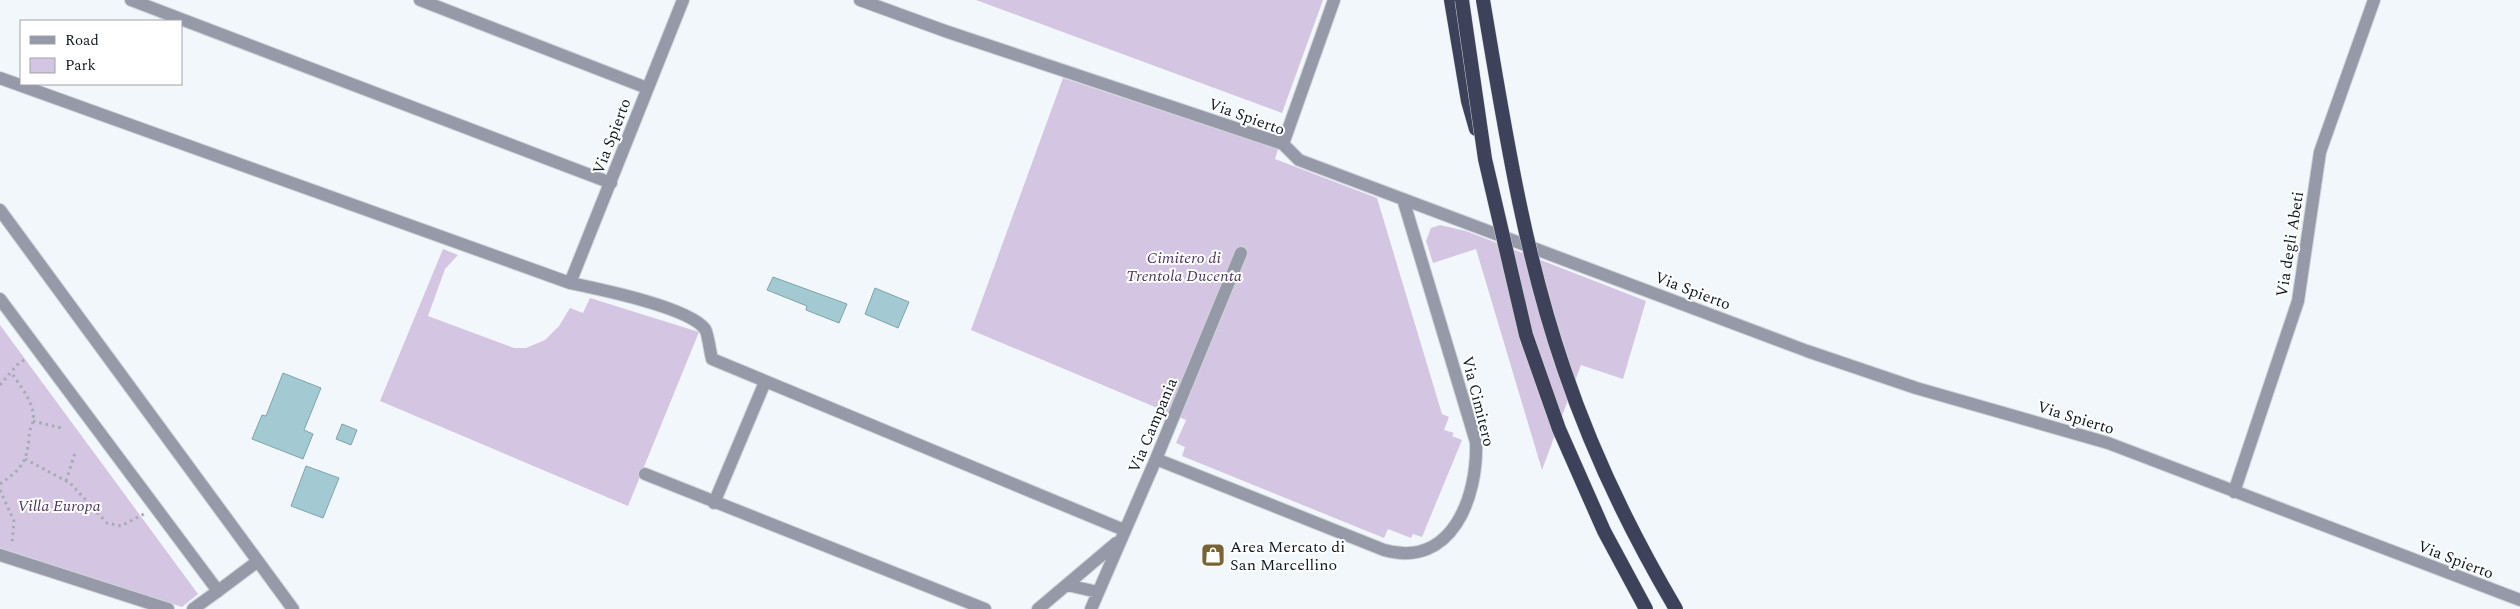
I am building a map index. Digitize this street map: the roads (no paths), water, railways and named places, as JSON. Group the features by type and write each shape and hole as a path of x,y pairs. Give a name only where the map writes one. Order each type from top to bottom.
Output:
{"highway":[{"path":"1450,0 1468,101 1484,158 1526,335 1559,429 1604,531 1646,609"},
{"path":"1462,0 1484,158"},
{"path":"1484,0 1504,122 1532,260 1564,370 1606,473 1639,545 1676,609"}],"street":[{"path":"130,0 611,183"},
{"path":"420,0 647,88"},
{"name":"Via Spierto","path":"570,283 683,0"},
{"name":"Via Spierto","path":"860,0 945,31 1282,144 1299,160 1807,351 1916,388 2108,443 2520,600"},
{"path":"1282,144 1334,0"},
{"name":"Via degli Abeti","path":"2234,492 2298,301 2320,152 2374,0"},
{"path":"0,78 570,283 598,289 683,314 698,322 707,331 707,344 712,359 1122,535 1038,609"},
{"name":"Via Cimitero","path":"1156,459 1384,550 1399,554 1415,554 1430,549 1444,540 1454,528 1467,498 1477,467 1476,442 1403,199"},
{"path":"1,217 293,609"},
{"name":"Via Campania","path":"1091,609 1156,459 1241,253"},
{"path":"0,299 218,591"},
{"path":"714,503 765,382"},
{"path":"645,474 985,609"},
{"path":"4,556 168,609"},
{"path":"193,609 258,561"},
{"path":"1066,585 1098,592"}],"place":[{"name":"Area Mercato di San Marcellino","path":"1213,555"}],"park label":[{"name":"Cimitero di Trentola Ducenta","path":"1184,266"},
{"name":"Villa Europa","path":"59,505"}]}
